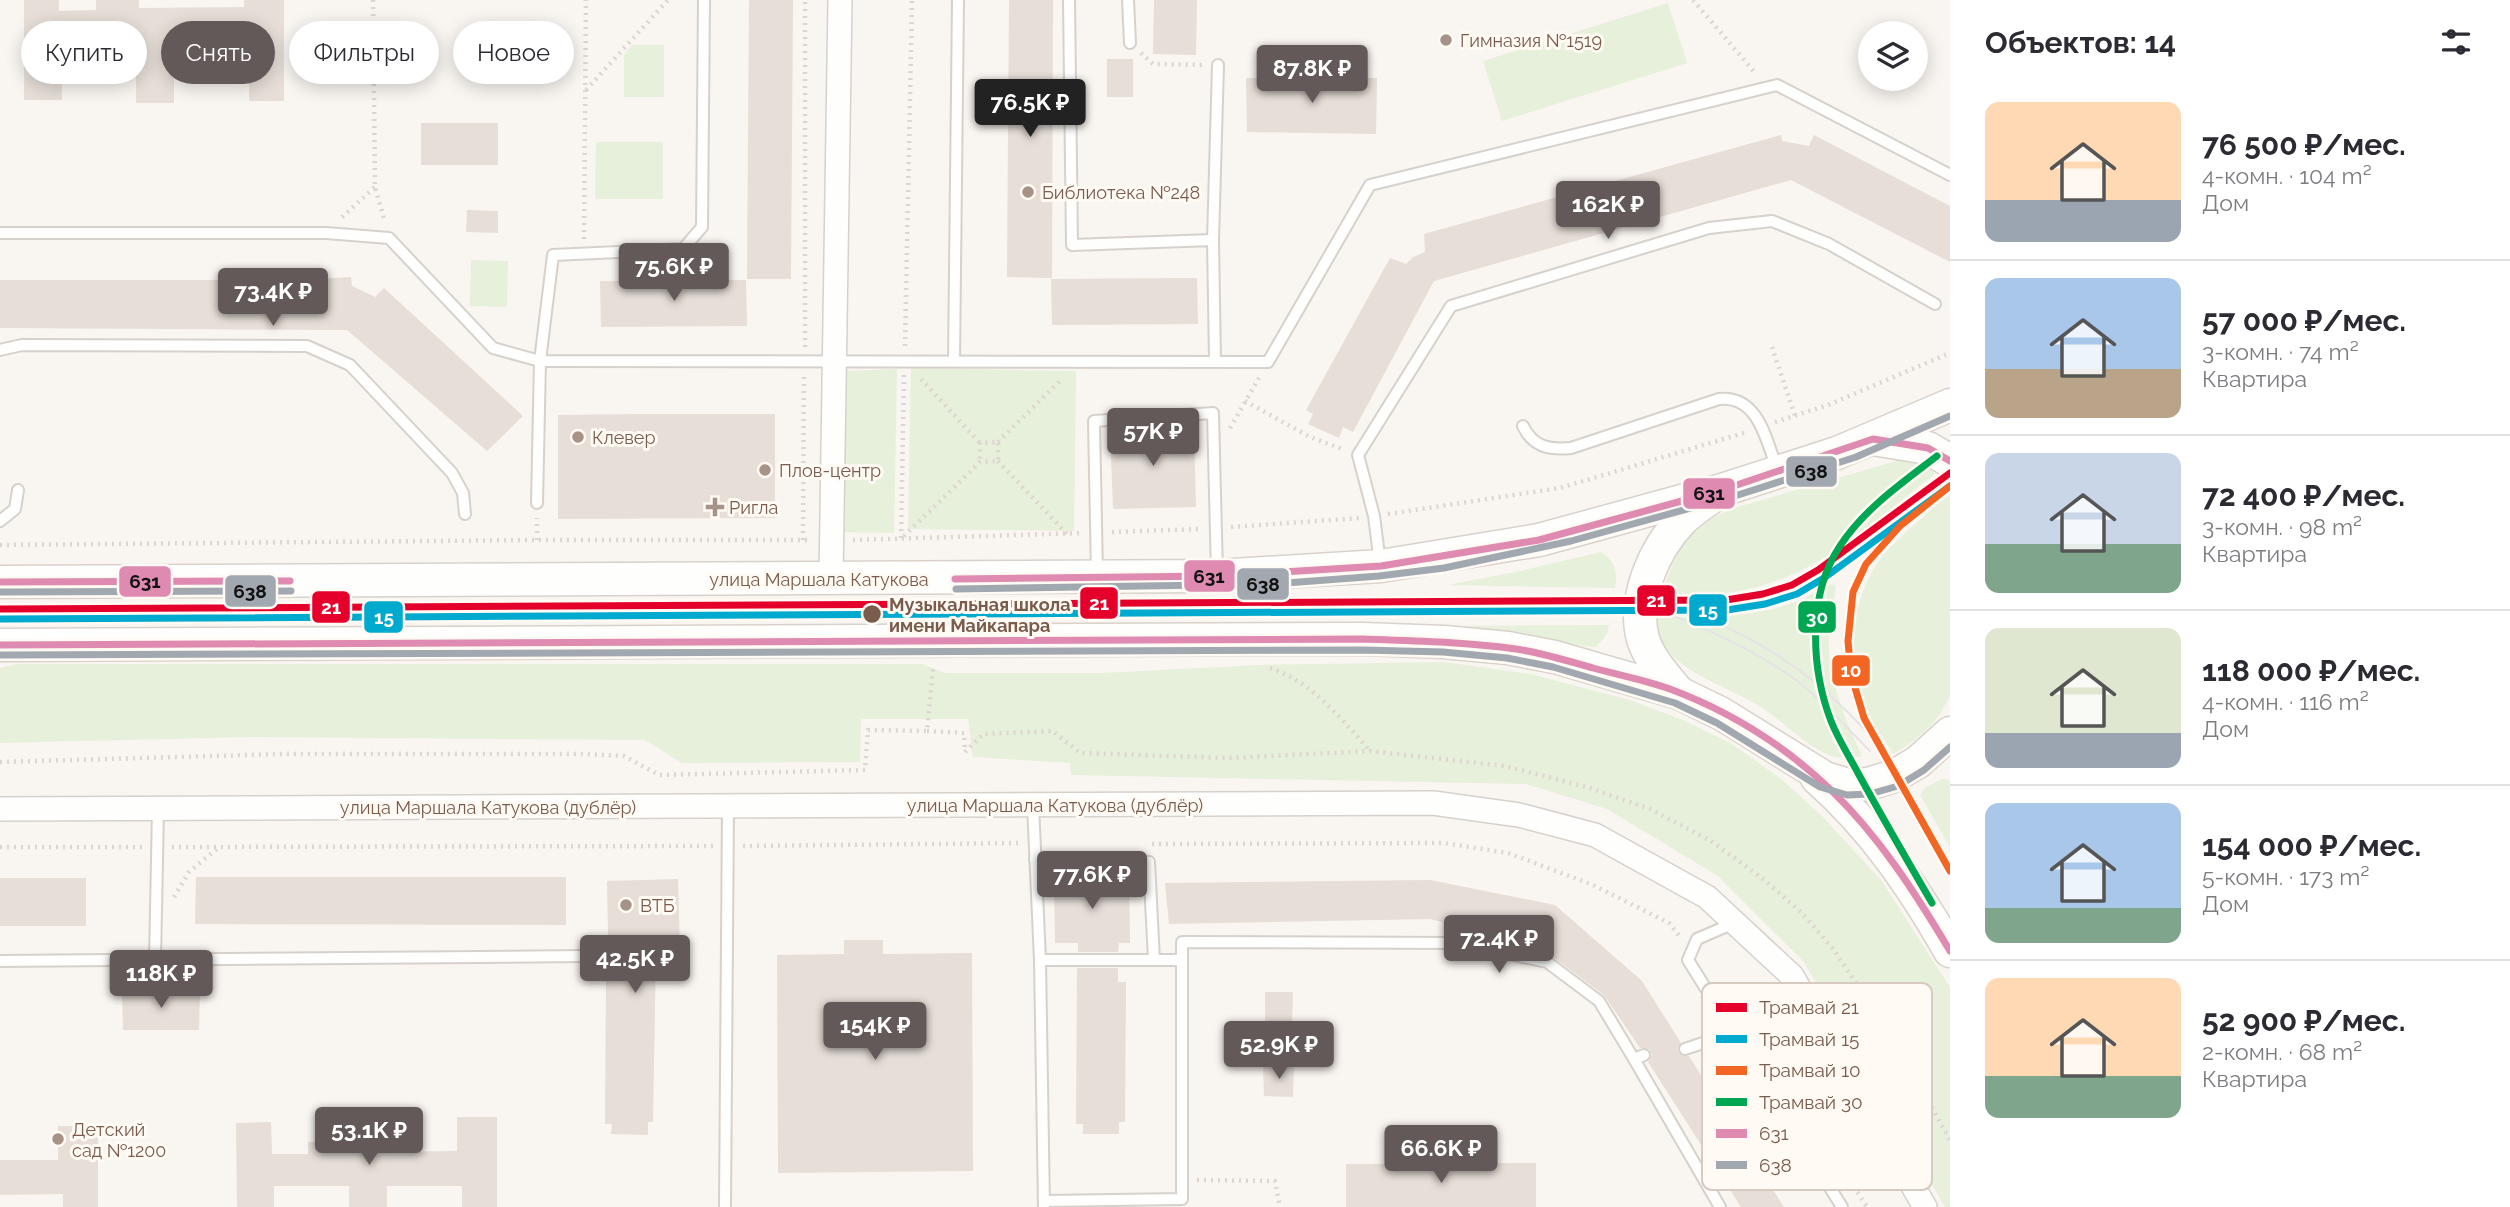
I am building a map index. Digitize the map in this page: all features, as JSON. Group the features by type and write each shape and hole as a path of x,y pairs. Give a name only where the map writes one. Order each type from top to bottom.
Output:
{"main road":[{"name":"улица Маршала Катукова","path":"0,582 1217,576 1381,566 1539,540 1722,490 1873,439 1950,405"},
{"path":"1873,439 1928,448 1950,461"},
{"path":"1679,693 1659,668 1643,640 1641,601 1655,561 1669,537 1694,509 1722,490"},
{"path":"0,645 1390,640 1444,642 1508,648 1568,661 1679,693 1745,727 1825,778 1848,785 1868,784 1894,776 1918,762 1950,733"},
{"path":"1800,764 1831,790 1872,834 1902,873 1950,951"}],"street":[{"path":"831,579 840,0"},
{"name":"улица Маршала Катукова (дублёр)","path":"0,808 1433,803 1519,815 1595,835 1707,897 1792,976 1796,983"},
{"name":"улица Маршала Катукова (дублёр)","path":"1915,1190 1925,1207"}],"lane":[{"path":"537,503 540,361 553,255 682,249 702,227 704,0"},
{"path":"954,360 958,0"},
{"path":"1069,0 1072,245 1213,240"},
{"path":"1128,0 1130,43"},
{"path":"1214,361 1213,240 1218,65"},
{"path":"0,233 326,233 389,239 493,348 540,361 1268,362 1370,185 1777,85 1950,175"},
{"path":"1381,566 1374,516 1358,455 1451,306 1709,228 1772,221 1829,244 1935,304"},
{"path":"0,350 22,345 307,346 350,365 452,473 463,493 465,514"},
{"path":"1522,426 1529,438 1542,447 1555,450 1571,448 1719,398 1732,397 1755,413 1778,471"},
{"path":"1097,577 1094,421 1213,413 1217,576"},
{"path":"0,521 15,509 18,490"},
{"path":"1032,805 1040,960 1044,1204 1182,1199 1182,942 1457,943 1547,961 1598,1001 1639,1057 1702,1174"},
{"path":"725,1207 728,806"},
{"path":"155,960 158,808"},
{"path":"1035,859 1149,862 1154,960"},
{"path":"1702,983 1688,960 1697,939 1735,923"},
{"path":"0,961 584,956"},
{"path":"1040,960 1182,960"},
{"path":"1685,1049 1702,1043"},
{"path":"1711,1190 1720,1207"},
{"path":"1831,1190 1842,1207"}],"path":[{"path":"373,0 375,187 389,239"},
{"path":"583,254 586,0"},
{"path":"585,90 668,0"},
{"path":"805,0 805,357"},
{"path":"901,539 912,0"},
{"path":"1693,0 1766,87"},
{"path":"1130,43 1153,64 1218,65"},
{"path":"326,233 375,187"},
{"path":"1772,347 1795,416"},
{"path":"1229,514 1229,527 1336,521 1560,488 1718,442 1828,405 1950,353"},
{"path":"904,360 980,443 981,462"},
{"path":"980,443 998,442 1080,361"},
{"path":"1228,432 1268,362"},
{"path":"803,540 804,370"},
{"path":"1245,401 1310,437 1358,455"},
{"path":"998,442 998,461 1067,534"},
{"path":"901,539 981,462 998,461"},
{"path":"0,545 831,540 1217,528"},
{"path":"1260,665 1290,674 1324,700 1370,751"},
{"path":"927,730 932,669"},
{"path":"0,762 284,754 585,754 625,756 659,775 848,771 865,770 868,730 964,733 965,752"},
{"path":"0,847 1034,843"},
{"path":"1142,844 1444,843 1508,853 1593,885 1669,923 1691,952"},
{"path":"156,929 189,872 220,846"},
{"path":"1182,1180 1275,1181 1280,1207"},
{"path":"1856,1190 1867,1207"}],"green space":[{"path":"1668,3 1687,63 1502,121 1483,61"},
{"path":"632,45 664,45 664,97 624,97 624,55"},
{"path":"596,142 663,142 663,199 595,199"},
{"path":"471,260 508,261 507,307 470,306"},
{"path":"911,368 1076,371 1074,531 908,529"},
{"path":"897,369 894,533 839,532 845,371"},
{"path":"1900,460 1924,463 1935,474 1872,524 1811,565 1780,580 1745,590 1707,595 1663,593 1679,552 1696,531 1719,515 1734,508"},
{"path":"1950,496 1950,695 1940,714 1927,729 1893,754 1871,718 1861,694 1854,655 1856,616 1868,579 1878,562 1894,543 1930,510"},
{"path":"1601,552 1610,559 1614,567 1615,588 1447,585 1516,572"},
{"path":"1832,584 1836,586 1829,630 1830,663 1843,711 1862,756 1837,757 1819,750 1758,705 1711,682 1678,661 1663,644 1660,636 1658,617 1711,617 1764,611 1798,601"},
{"path":"1609,625 1607,634 1596,647 1519,633 1458,626"},
{"path":"1444,662 1530,674 1630,700 1683,720 1732,744 1780,778 1822,816 1881,880 1950,987 1950,1207 1945,1207 1932,1184 1932,983 1816,983 1804,962 1718,876 1607,809 1526,784 1071,775 1070,763 973,757 968,719 861,719 860,762 682,763 645,740 251,737 0,743 0,668 17,664 922,664 945,673 1102,673 1260,665"},
{"path":"1942,779 1950,780 1950,847 1920,795 1925,788"}],"building":[{"path":"24,0 59,0 59,11 96,10 96,0 139,0 139,8 244,7 244,0 284,0 284,101 249,101 249,84 275,84 275,21 161,21 161,84 174,84 174,103 136,103 136,84 147,84 147,21 24,21"},
{"path":"749,0 793,0 791,279 747,279"},
{"path":"1009,0 1053,0 1052,278 1007,277"},
{"path":"1154,0 1197,0 1196,55 1153,54"},
{"path":"1107,59 1133,59 1133,97 1107,97"},
{"path":"1246,78 1377,78 1376,134 1247,132"},
{"path":"24,84 62,84 62,100 24,100"},
{"path":"421,123 498,123 498,165 421,165"},
{"path":"1781,135 1782,141 1809,146 1814,135 1950,206 1950,262 1791,180 1434,281 1353,432 1343,427 1339,438 1308,424 1313,414 1306,410 1390,258 1406,264 1413,257 1425,252 1424,234"},
{"path":"467,210 498,211 498,233 466,232"},
{"path":"351,277 352,286 375,297 384,288 523,416 487,451 347,330 0,328 0,280 300,280"},
{"path":"1197,278 1198,324 1052,325 1051,279"},
{"path":"746,280 747,326 601,327 600,281"},
{"path":"775,414 775,518 558,519 558,415"},
{"path":"1194,427 1196,507 1113,509 1110,429"},
{"path":"1054,873 1129,873 1130,943 1119,943 1118,952 1078,952 1078,943 1055,943"},
{"path":"196,877 566,877 566,925 195,924"},
{"path":"0,878 86,878 86,926 0,926"},
{"path":"678,879 680,951 656,952 653,1122 648,1122 648,1135 611,1134 612,1124 605,1124 606,979 609,979 607,881"},
{"path":"1430,880 1555,905 1642,981 1681,1043 1678,1052 1689,1056 1702,1077 1702,1146 1648,1062 1652,1055 1649,1049 1640,1048 1604,995 1538,946 1430,919 1169,924 1165,883"},
{"path":"844,940 883,940 883,954 972,953 973,1171 778,1173 777,955 844,954"},
{"path":"1077,968 1118,968 1118,982 1126,982 1125,1122 1119,1122 1119,1134 1083,1134 1083,1124 1076,1124"},
{"path":"122,990 200,992 199,1030 123,1030"},
{"path":"1265,992 1293,992 1292,1025 1265,1024"},
{"path":"1263,1065 1294,1065 1293,1097 1264,1096"},
{"path":"457,1117 497,1117 497,1207 462,1207 462,1186 387,1186 387,1207 349,1207 349,1186 274,1186 274,1207 237,1207 236,1123 271,1122 272,1154 308,1154 308,1142 351,1141 352,1152 457,1151"},
{"path":"58,1126 98,1126 98,1207 63,1207 63,1194 0,1195 0,1160 58,1160"},
{"path":"1536,1163 1536,1207 1346,1207 1346,1164"},
{"path":"1730,1190 1773,1190 1784,1207 1741,1207"}],"tram line":[{"name":"30","path":"1932,903 1834,728 1819,678 1816,632 1822,587 1829,565 1840,546 1872,508 1937,456"},
{"name":"21","path":"0,609 1726,600 1763,594 1792,585 1818,570 1950,473"},
{"name":"15","path":"0,619 1727,610 1765,604 1797,594 1824,578 1950,486"},
{"name":"10","path":"1950,486 1900,526 1866,564 1853,592 1848,641 1851,674 1864,718 1950,871"},
{"path":"1661,611 1731,641 1780,669 1816,697 1870,751"},
{"path":"1705,618 1752,640 1795,667 1835,700 1871,737"}],"transit line":[{"name":"638","path":"956,589 1273,584 1444,568 1571,541 1738,495 1856,457 1950,416"},
{"name":"631","path":"955,579 1217,576 1381,566 1539,540 1722,490 1873,439 1928,448 1950,461"},
{"name":"631","path":"0,582 290,581"},
{"name":"638","path":"0,592 291,591"},
{"name":"631","path":"0,645 1363,639 1459,643 1516,649 1670,689 1714,708 1755,731 1813,774 1865,827 1910,887 1950,951"},
{"name":"638","path":"0,655 1363,650 1443,652 1507,658 1553,667 1675,703 1717,723 1820,787 1847,795 1870,794 1898,786 1924,770 1950,747"}],"place":[{"name":"Гимназия №1519","path":"1446,40"},
{"name":"Библиотека №248","path":"1028,192"},
{"name":"Клевер","path":"578,437"},
{"name":"Плов-центр","path":"765,470"},
{"name":"Ригла","path":"715,507"},
{"name":"Музыкальная школа имени Майкапара","path":"872,614"},
{"name":"ВТБ","path":"626,905"},
{"name":"Детский сад №1200","path":"58,1139"}]}
